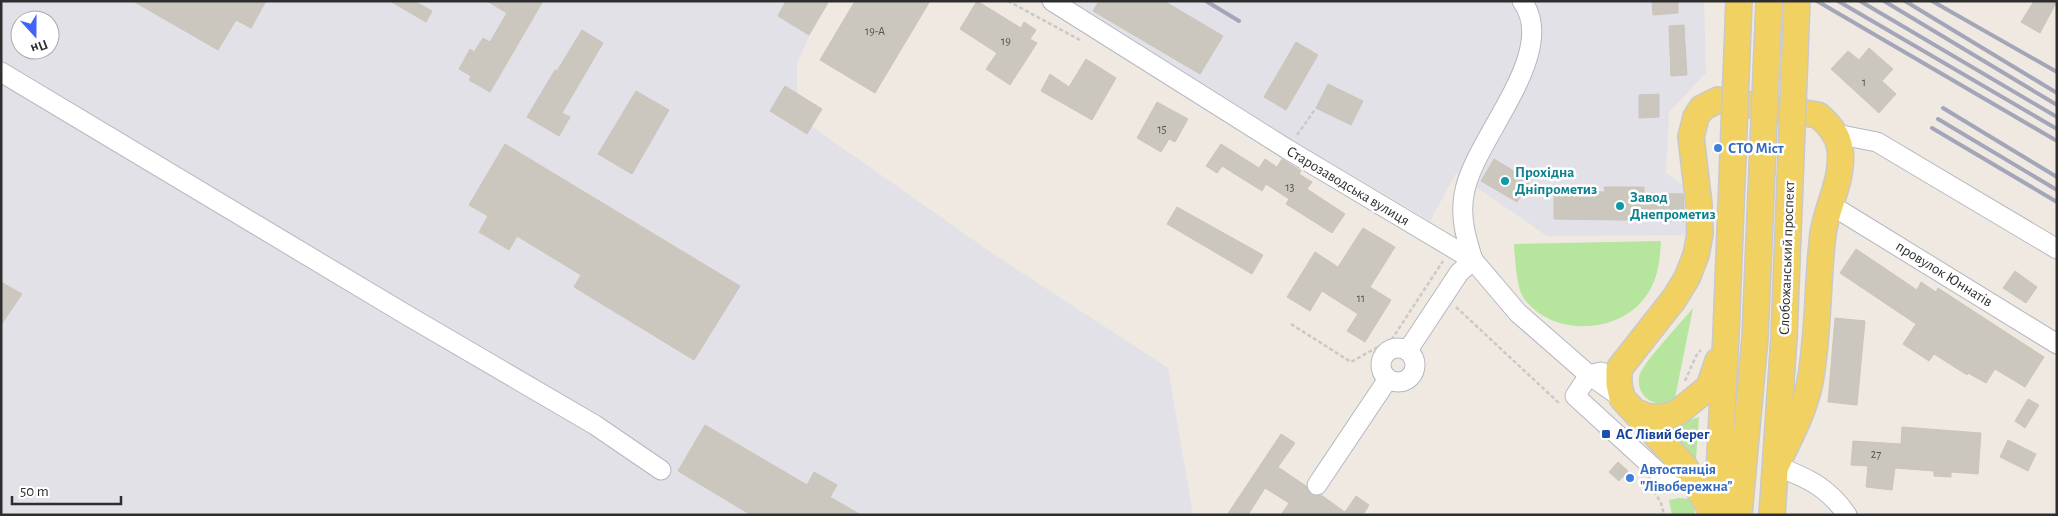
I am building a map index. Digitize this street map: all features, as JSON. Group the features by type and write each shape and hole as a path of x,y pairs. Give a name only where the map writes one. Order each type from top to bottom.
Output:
{"main road":[{"path":"1716,515 1726,334 1739,1"},
{"name":"Слобожанський проспект","path":"1754,515 1755,338 1769,1"},
{"name":"Слобожанський проспект","path":"1772,515 1784,337 1797,1"},
{"path":"1716,515 1694,480 1629,405 1618,377 1618,369 1674,299 1687,278 1696,255 1700,234 1699,205 1691,137 1696,116 1702,108 1718,100 1818,115 1828,123 1836,134 1840,147 1841,165 1823,232 1810,381 1796,425 1776,466"},
{"path":"1629,405 1650,417 1664,417 1677,413 1688,406 1710,387 1726,334"},
{"name":"Слобожанський проспект","path":"1739,515 1755,338"},
{"path":"1781,377 1784,384 1795,388 1810,381"}],"street":[{"name":"Старозаводська вулиця","path":"1052,1 1287,149 1472,260 1518,313 1589,375 1629,405"},
{"path":"1317,485 1388,379 1381,370 1382,358 1390,349 1396,347 1408,350 1459,273 1472,260 1463,228 1464,194 1473,163 1523,74 1531,51 1532,27 1522,1"},
{"path":"1,72 595,425 661,470"},
{"path":"1836,134 1877,142 2057,249"},
{"name":"провулок Юннатів","path":"1831,205 2057,344"},
{"path":"1626,358 1608,369 1589,375 1575,396 1668,481 1694,480"},
{"path":"1776,466 1791,471 1833,495 1847,515"}],"path":[{"path":"1008,1 1081,40"},
{"path":"1287,149 1316,108"},
{"path":"1291,324 1352,362 1392,339 1445,257 1450,302 1565,409"},
{"path":"1653,490 1661,503 1664,515"}],"shaded area":[{"path":"1,1 825,1 797,63 797,116 989,251 1168,368 1193,515 1,515"},
{"path":"1057,1 1704,1 1706,73 1669,112 1666,173 1688,189 1690,235 1547,236 1456,173 1430,221"}],"green space":[{"path":"1661,241 1658,270 1646,296 1634,309 1619,318 1603,324 1567,325 1550,319 1535,310 1521,292 1516,271 1514,244"},
{"path":"1693,308 1675,398 1665,403 1653,402 1643,394 1639,387 1640,374 1657,350"},
{"path":"1699,417 1696,459 1693,460 1664,428"},
{"path":"1679,498 1693,499 1695,515 1672,515 1669,500"}],"building":[{"path":"133,1 266,1 251,28 236,20 218,50"},
{"path":"390,1 414,1 432,11 426,22"},
{"path":"487,1 543,1 490,92 469,80 471,76 459,69 470,49 474,52 483,38 490,42 507,13"},
{"path":"786,1 829,1 809,35 778,16"},
{"path":"855,1 930,1 875,93 820,60"},
{"path":"977,1 1021,28 1024,22 1036,30 1030,39 1037,43 1010,85 986,69 997,53 960,29"},
{"path":"1099,1 1164,1 1223,36 1200,74 1093,11"},
{"path":"1652,1 1678,1 1678,13 1653,15"},
{"path":"2034,1 2057,1 2040,33 2021,22"},
{"path":"1684,25 1687,75 1671,76 1669,26"},
{"path":"582,30 603,43 562,113 570,117 559,136 527,117"},
{"path":"1296,42 1318,55 1286,110 1264,97"},
{"path":"1869,48 1893,69 1882,81 1896,94 1879,113 1831,69 1848,51 1859,60"},
{"path":"1086,59 1116,78 1092,120 1041,91 1050,74 1069,87"},
{"path":"1328,84 1363,101 1351,125 1316,108"},
{"path":"785,86 822,109 807,134 770,111"},
{"path":"636,91 669,110 632,174 598,154"},
{"path":"1659,94 1659,117 1639,118 1639,95"},
{"path":"1157,102 1188,119 1175,142 1169,139 1161,152 1137,138"},
{"path":"505,144 740,286 694,360 574,287 581,275 517,236 509,250 479,232 488,216 469,205"},
{"path":"1221,144 1259,168 1265,159 1277,167 1282,159 1301,171 1299,174 1312,182 1307,189 1345,214 1332,233 1286,204 1289,199 1266,184 1262,191 1222,166 1217,173 1206,166"},
{"name":"Прохідна Дніпрометиз","path":"1494,159 1530,181 1517,202 1481,181"},
{"name":"Завод Днепрометиз","path":"1604,187 1644,187 1644,193 1683,194 1685,221 1554,219 1554,191 1605,192"},
{"path":"1177,207 1263,255 1252,274 1167,224"},
{"path":"1363,228 1395,247 1370,287 1391,300 1365,342 1347,331 1358,314 1322,291 1310,311 1287,297 1315,252 1338,267"},
{"path":"1856,249 1917,290 1921,282 1936,292 1938,288 2044,357 2025,387 1995,369 1986,383 1968,373 1967,375 1934,354 1929,361 1903,344 1916,324 1840,273"},
{"path":"2015,271 2037,287 2026,303 2003,288"},
{"path":"1,282 22,294 1,325"},
{"path":"1835,318 1865,321 1857,405 1828,402"},
{"path":"2028,399 2039,405 2025,428 2015,421"},
{"path":"705,425 807,485 814,472 837,485 830,497 861,515 751,515 678,471"},
{"path":"1902,427 1981,433 1978,474 1951,472 1951,477 1934,476 1934,471 1895,468 1892,490 1866,487 1868,466 1851,465 1853,441 1901,444"},
{"path":"1281,434 1295,443 1278,467 1306,486 1311,495 1321,495 1345,512 1356,496 1369,505 1363,515 1281,515 1289,503 1265,488 1248,515 1227,515"},
{"path":"2008,440 2036,454 2028,471 2000,457"},
{"path":"1618,462 1628,471 1619,481 1609,472"}],"railway":[{"path":"1206,1 1239,21"},
{"path":"1817,1 2057,141"},
{"path":"1838,1 2057,129"},
{"path":"1860,1 2057,117"},
{"path":"1884,1 2057,105"},
{"path":"1905,1 2057,93"},
{"path":"1932,1 2057,72"},
{"path":"1943,108 2057,177"},
{"path":"1938,119 2057,190"},
{"path":"1932,128 2057,202"}],"place":[{"name":"СТО Міст","path":"1718,148"},
{"name":"Прохідна Дніпрометиз","path":"1505,181"},
{"name":"Завод Днепрометиз","path":"1620,206"},
{"name":"АС Лівий берег","path":"1606,434"},
{"name":"Автостанція \"Лівобережна\"","path":"1630,478"}]}
